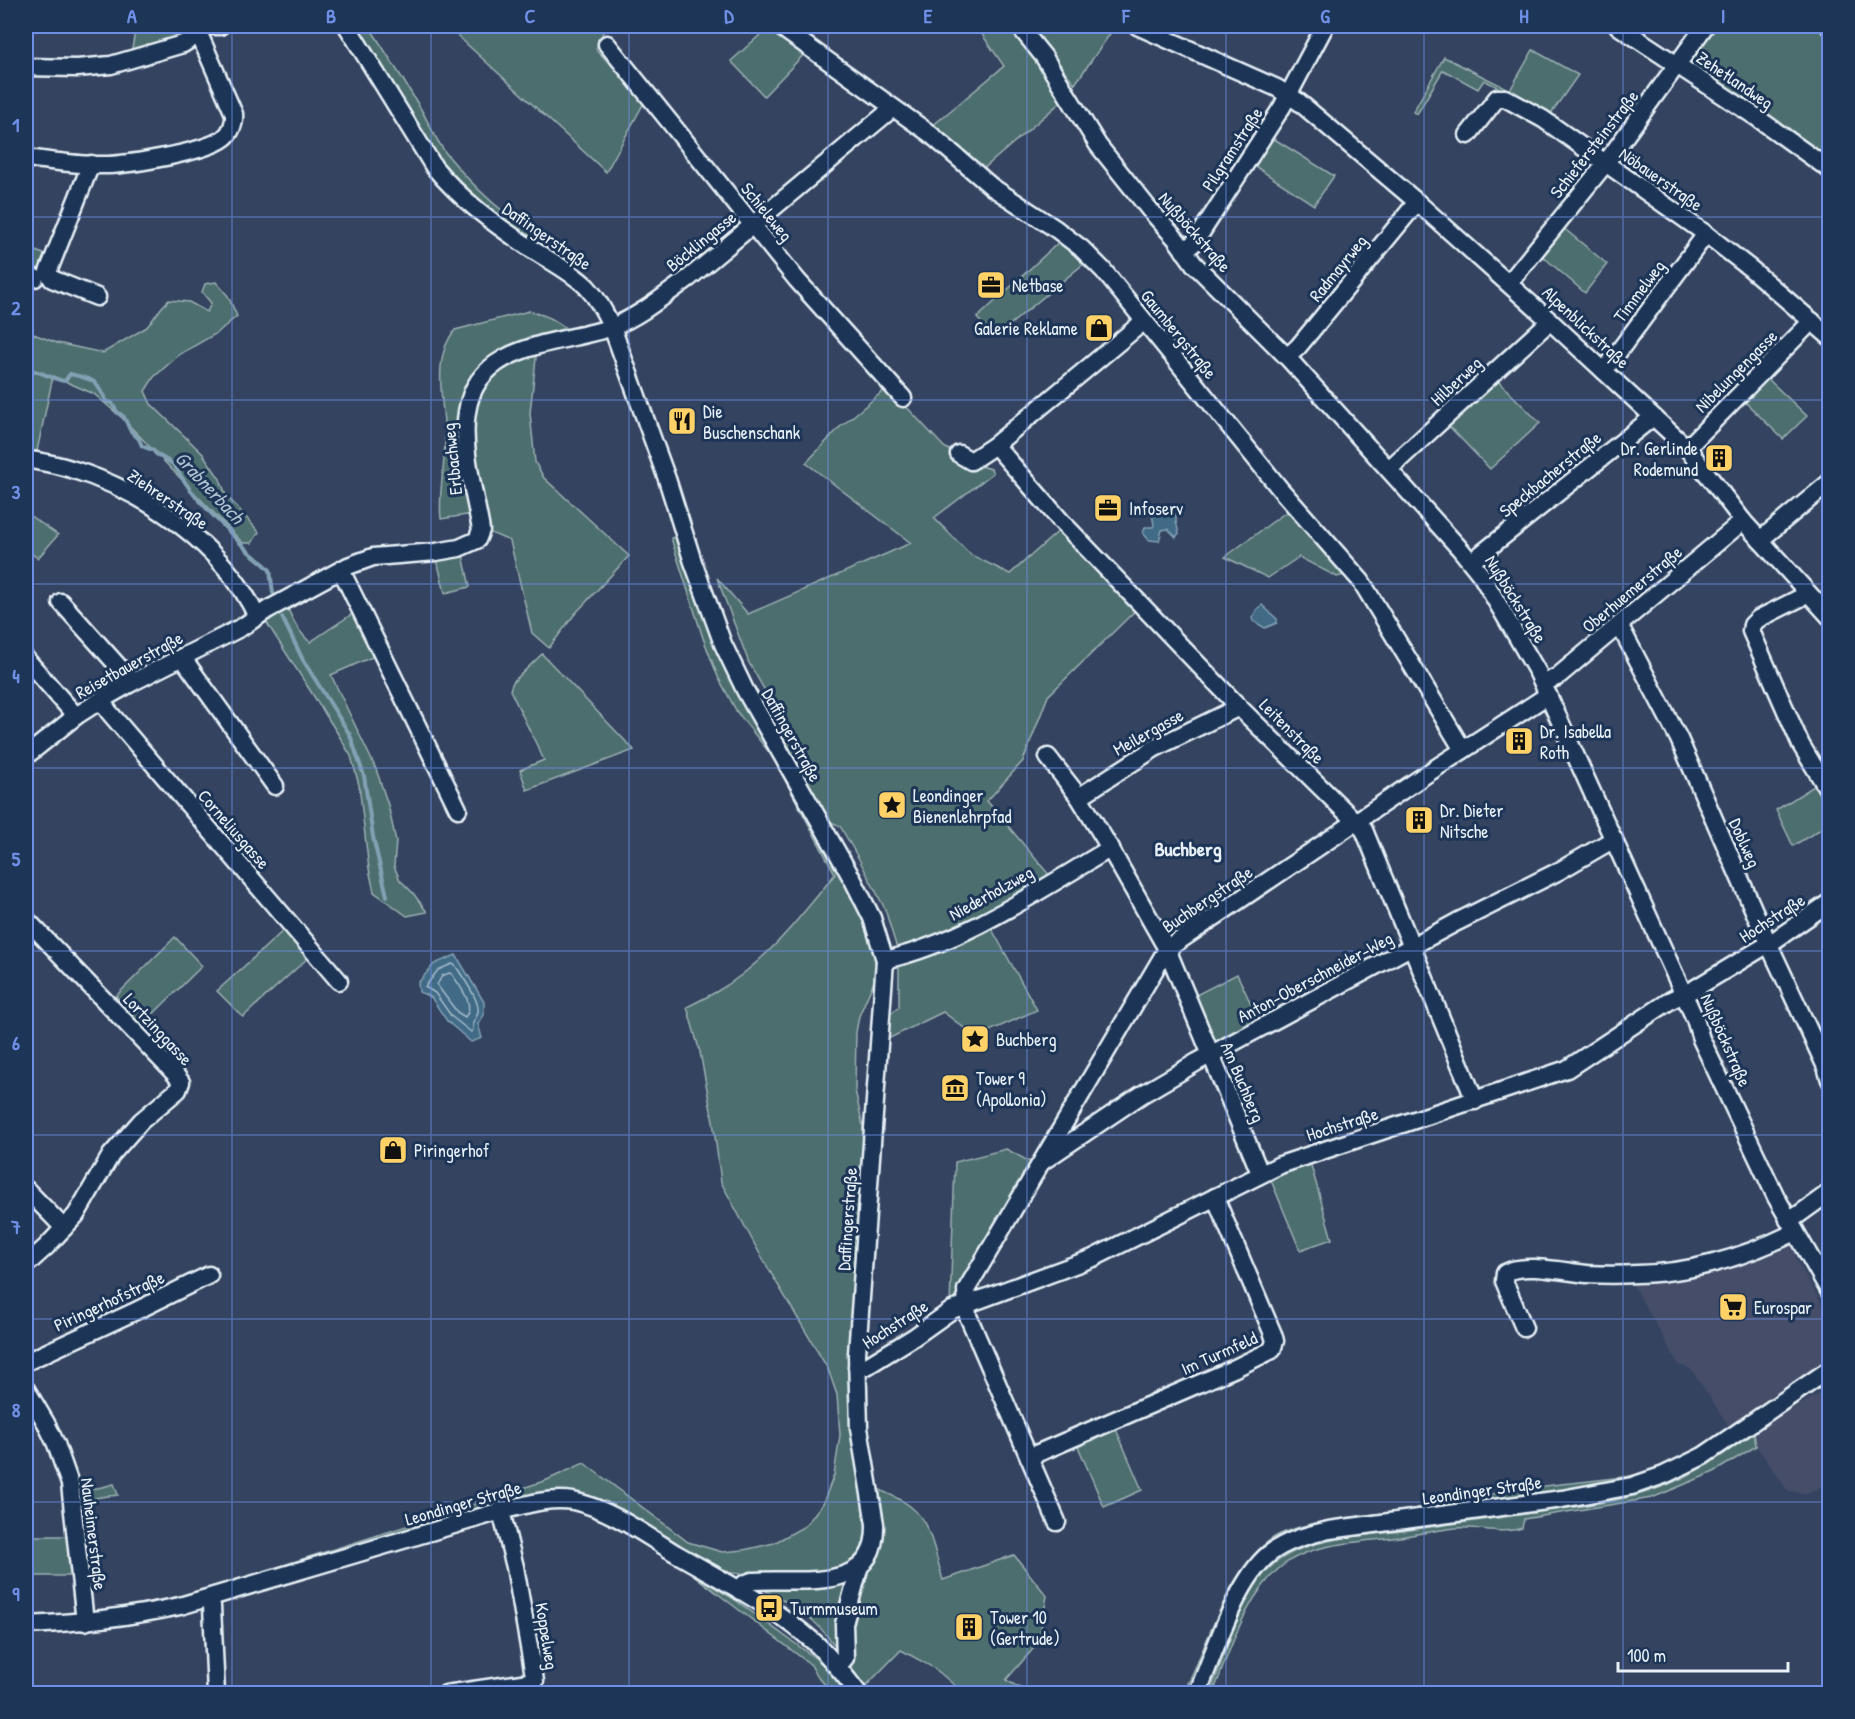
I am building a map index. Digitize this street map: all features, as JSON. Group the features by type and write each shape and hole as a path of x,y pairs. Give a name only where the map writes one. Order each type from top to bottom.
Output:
{"street":[{"path":"26,67 77,68 111,65 183,44 201,28 220,26"},
{"name":"Daffingerstraße","path":"347,26 444,180 487,218 579,281 601,305 612,327 667,479 693,562 723,644 750,700 854,880 872,918 885,960 857,1366 859,1428 875,1531 870,1554 859,1569 845,1617 843,1638 845,1658 837,1667"},
{"name":"Gaumbergstraße","path":"779,26 929,134 992,187 1081,248 1103,270 1281,490 1361,581 1463,750"},
{"name":"Nußböckstraße","path":"1018,26 1044,57 1098,145 1194,264 1287,357 1471,562 1521,643 1546,689 1684,994 1701,1039 1791,1226 1830,1292"},
{"name":"Alpenblickstraße","path":"1137,26 1277,88 1299,102 1417,202 1509,283 1686,448 1743,521 1830,617"},
{"path":"1287,95 1325,26"},
{"name":"Zehetlandweg","path":"1618,26 1756,117 1830,170"},
{"name":"Schiefersteinstraße","path":"1509,283 1605,164 1705,26"},
{"path":"26,158 108,165 156,159 208,146 222,140 228,135 234,121 234,114 201,28"},
{"name":"Schieleweg","path":"607,44 797,280 903,398"},
{"name":"Pilgramstraße","path":"1184,251 1195,242 1282,107 1287,95"},
{"name":"Nöbauerstraße","path":"1468,135 1497,99 1505,98 1543,119 1706,234 1757,274 1830,337"},
{"name":"Böcklingasse","path":"612,327 636,315 689,278 893,108"},
{"path":"92,164 48,272 52,279 97,297"},
{"name":"Radmayrweg","path":"1287,357 1298,347 1417,202"},
{"name":"Timmelweg","path":"1604,371 1706,234"},
{"name":"Hilberweg","path":"1389,469 1550,321"},
{"name":"Nibelungengasse","path":"1686,448 1812,321"},
{"path":"959,454 971,461 995,445 1143,322"},
{"name":"Erlbachweg","path":"257,617 361,560 451,550 477,540 481,530 467,445 466,419 467,409 475,388 492,367 517,352 612,327"},
{"name":"Speckbacherstraße","path":"1471,562 1653,417"},
{"name":"Leitenstraße","path":"995,445 1061,522 1239,706 1364,830 1474,1101"},
{"name":"Ziehrerstraße","path":"26,459 70,468 102,480 168,517 224,566 245,594 257,617"},
{"path":"1760,540 1830,482"},
{"name":"Oberhuemerstraße","path":"1546,689 1557,677 1743,521"},
{"path":"341,570 458,809"},
{"path":"1807,592 1800,598 1758,619 1751,627 1751,631 1801,745 1830,793"},
{"path":"62,602 131,683"},
{"name":"Reisetbauerstraße","path":"26,756 76,716 101,700 257,617"},
{"name":"Doblweg","path":"1618,626 1679,739 1830,1080"},
{"path":"182,657 275,786"},
{"path":"26,659 76,716"},
{"name":"Buchbergstraße","path":"967,1303 966,1290 1167,949 1463,750 1546,689"},
{"name":"Corneliusgasse","path":"101,700 339,981"},
{"name":"Meilergasse","path":"1079,797 1155,748 1239,706"},
{"name":"Am Buchberg","path":"1048,757 1079,797 1111,848 1167,949 1260,1173"},
{"name":"Anton-Oberschneider-Weg","path":"1042,1161 1141,1095 1211,1055 1559,871 1614,839"},
{"name":"Niederholzweg","path":"885,960 935,945 963,932 1111,848"},
{"name":"Hochstraße","path":"857,1366 867,1366 952,1310 1093,1258 1260,1173 1567,1069 1671,1000 1769,944 1830,902"},
{"name":"Lortzinggasse","path":"26,919 181,1082 178,1090 141,1121 111,1155 80,1209 64,1228"},
{"path":"26,1189 64,1228 26,1265"},
{"path":"1524,1328 1504,1281 1505,1273 1510,1270 1532,1269 1603,1275 1668,1272 1731,1259 1763,1248 1791,1226 1798,1215 1830,1191"},
{"name":"Im Turmfeld","path":"1029,1457 1272,1350 1275,1341 1273,1334 1215,1197"},
{"name":"Piringerhofstraße","path":"26,1362 209,1275"},
{"path":"967,1303 968,1316 1057,1522"},
{"name":"Leondinger Straße","path":"1197,1694 1240,1592 1260,1563 1280,1547 1309,1535 1329,1530 1562,1499 1632,1486 1664,1475 1703,1456 1830,1369"},
{"name":"Nauheimerstraße","path":"26,1389 56,1442 70,1484 85,1622"},
{"name":"Leondinger Straße","path":"26,1624 85,1622 150,1613 210,1599 501,1511 553,1500 571,1501 589,1505 619,1520 781,1616 821,1649 859,1694"},
{"name":"Koppelweg","path":"446,1694 535,1681 515,1567 501,1511"},
{"path":"740,1591 744,1584 752,1581 836,1578 859,1569"},
{"path":"210,1599 213,1606 216,1694"}],"shaded area":[{"path":"1792,1242 1798,1254 1795,1257 1829,1316 1829,1347 1824,1355 1826,1360 1730,1428 1691,1369 1679,1365 1631,1282 1727,1267 1767,1254"},
{"path":"1829,1389 1829,1482 1808,1494 1788,1491 1756,1446 1754,1433 1785,1412"}],"green space":[{"path":"136,26 184,26 186,34 182,38 131,54"},
{"path":"356,26 369,26 416,100 442,147 463,174 485,196 583,272 596,285 615,318 487,210 446,170"},
{"path":"447,26 611,26 603,32 596,49 607,61 615,62 646,99 606,172"},
{"path":"770,26 806,52 764,96 731,61"},
{"path":"991,26 1009,26 1016,29 1063,100 982,170 931,127 1004,66 981,33"},
{"path":"1028,26 1115,26 1107,28 1112,31 1075,84"},
{"path":"1712,26 1816,26 1829,35 1829,161 1690,64 1689,61"},
{"path":"1533,50 1578,75 1550,115 1484,80 1478,89 1443,70 1417,114 1413,112 1444,57 1510,90"},
{"path":"1271,137 1334,176 1314,205 1253,165"},
{"path":"1561,226 1607,264 1585,293 1540,254"},
{"path":"1061,240 1087,261 995,337 977,318"},
{"path":"26,248 50,256 44,271 26,274"},
{"path":"216,282 228,296 237,316 217,333 180,354 154,377 145,391 151,404 203,454 220,479 226,495 259,532 252,543 243,543 122,418 94,394 53,376 37,451 26,450 26,331 57,343 103,353 147,327 169,300 189,302 207,312 211,303 202,292 205,284"},
{"path":"529,311 551,318 570,332 472,385 473,514 441,519 440,499 445,440 441,368 447,342 455,330"},
{"path":"537,349 530,413 535,462 544,478 629,556 574,615 549,648 532,633 510,541 488,532 474,467 471,410 488,377"},
{"path":"1765,376 1807,416 1783,439 1742,399"},
{"path":"1495,378 1540,423 1490,469 1447,424"},
{"path":"888,387 944,447 971,463 991,469 993,473 934,518 971,555 1010,574 1062,528 1138,608 1048,696 1023,761 987,801 1050,876 960,930 898,952 885,909 860,861 840,826 827,820 788,754 790,749 784,738 784,724 749,663 717,578 748,614 911,543 806,463 840,427"},
{"path":"1290,509 1348,574 1337,577 1299,557 1268,578 1225,557"},
{"path":"26,513 58,535 38,558 26,550"},
{"path":"677,536 854,890 879,962 875,979 859,1016 856,1032 855,1090 866,1140 850,1382 870,1520 862,1557 837,1572 732,1573 711,1567 569,1494 163,1605 148,1602 168,1599 252,1575 457,1510 547,1480 584,1463 688,1542 722,1552 774,1543 805,1526 823,1503 834,1475 840,1435 837,1395 828,1369 762,1258 721,1182 713,1121 700,1052 687,1007 734,981 750,968 781,938 835,874 772,756 737,712 718,677 671,538"},
{"path":"463,555 470,587 445,593 437,560"},
{"path":"286,605 293,620 310,642 355,612 377,655 331,675 376,769 388,805 396,841 394,866 400,880 427,912 407,916 374,892 359,785 351,756 265,620"},
{"path":"542,654 634,750 527,790 520,770 544,760 510,690 513,682"},
{"path":"1817,784 1829,806 1829,824 1793,846 1776,810"},
{"path":"989,924 1037,1010 976,1037 943,1012 888,1039 890,1014 899,1007 899,962"},
{"path":"285,929 309,957 243,1017 217,991"},
{"path":"175,937 202,966 140,1027 117,1005 120,1001 117,997 112,1000"},
{"path":"1237,974 1260,1023 1213,1046 1192,997"},
{"path":"1006,1149 1034,1164 950,1307 955,1162"},
{"path":"1310,1162 1332,1239 1300,1250 1270,1178"},
{"path":"1115,1427 1142,1490 1104,1507 1077,1444"},
{"path":"1754,1433 1756,1446 1714,1472 1652,1498 1524,1519 1522,1528 1514,1530 1448,1529 1339,1544 1294,1558 1269,1578 1248,1608 1213,1693 1210,1693 1236,1624 1252,1590 1274,1564 1288,1555 1338,1539 1554,1510 1631,1497 1682,1478"},
{"path":"1659,1471 1638,1478 1279,1541 1191,1693 1183,1694 1218,1614 1239,1574 1266,1543 1279,1535 1333,1520 1407,1510 1528,1488"},
{"path":"74,1482 88,1489 114,1484 118,1495 91,1500 82,1505 79,1510"},
{"path":"878,1489 918,1513 932,1540 943,1580 1014,1555 1047,1596 1040,1634 1033,1649 1006,1680 1029,1693 964,1693 934,1668 901,1650 864,1688 851,1668 847,1639 860,1584 875,1561 882,1542"},
{"path":"26,1536 72,1536 75,1576 26,1576"},
{"path":"692,1574 734,1599 815,1658 847,1693 833,1693 817,1676 811,1665"},
{"path":"848,1583 839,1651 836,1651 836,1647 828,1636 812,1620 797,1608 766,1591 764,1587 834,1586"}],"water":[{"path":"1164,504 1176,516 1179,533 1176,537 1168,529 1162,530 1159,541 1149,540 1143,533 1145,527 1153,527 1152,514 1155,508"},
{"path":"1262,605 1277,619 1277,623 1265,628 1253,621 1252,618 1257,609"},
{"path":"456,955 484,1002 484,1015 478,1024 482,1038 471,1042 447,1021 431,997 419,992 418,983 434,964"}],"waterway":[{"name":"Grabnerbach","path":"26,370 65,381 70,374 93,381 100,388 107,402 112,403 117,412 124,417 142,446 153,450 173,464 191,491 208,510 270,570 273,593"},
{"name":"Grabnerbach","path":"282,617 303,660 350,735 364,776 373,837 387,896"}],"place":[{"name":"Netbase","path":"991,285"},
{"name":"Galerie Reklame","path":"1099,328"},
{"name":"Die Buschenschank","path":"682,421"},
{"name":"Dr. Gerlinde Rodemund","path":"1719,458"},
{"name":"Infoserv","path":"1108,508"},
{"name":"Dr. Isabella Roth","path":"1519,741"},
{"name":"Leondinger Bienenlehrpfad","path":"892,805"},
{"name":"Dr. Dieter Nitsche","path":"1419,820"},
{"name":"Buchberg","path":"975,1039"},
{"name":"Tower 9 (Apollonia)","path":"955,1088"},
{"name":"Piringerhof","path":"393,1150"},
{"name":"Eurospar","path":"1733,1307"},
{"name":"Turmmuseum","path":"769,1608"},
{"name":"Tower 10 (Gertrude)","path":"969,1627"}],"district":[{"name":"Buchberg","path":"1188,848"}]}
